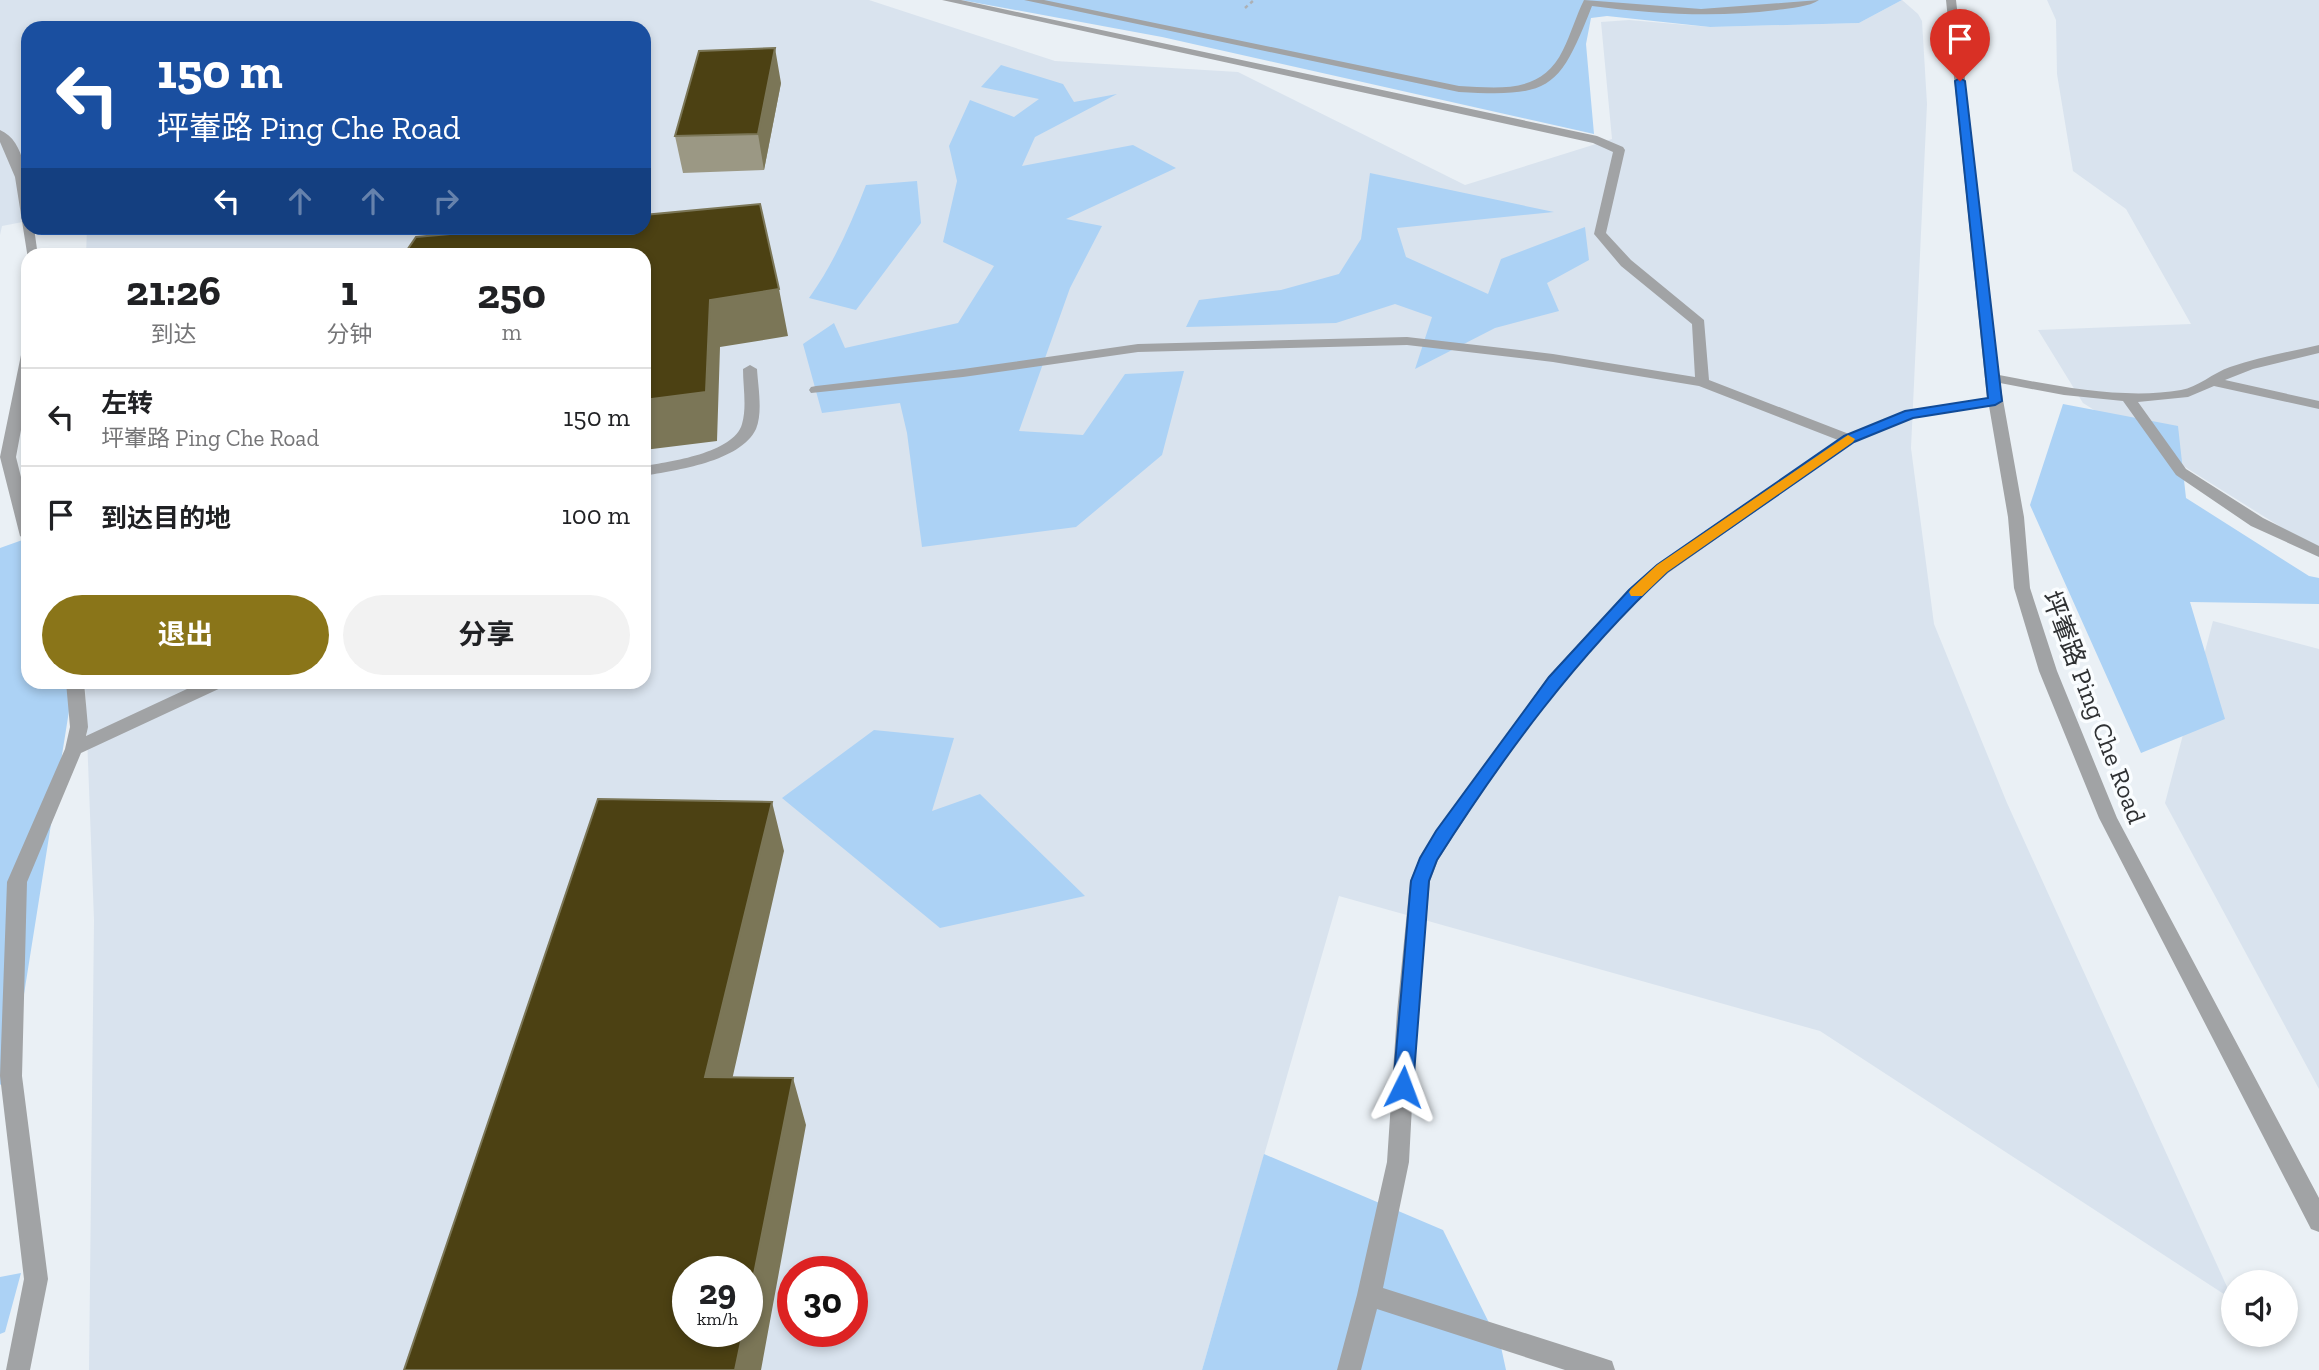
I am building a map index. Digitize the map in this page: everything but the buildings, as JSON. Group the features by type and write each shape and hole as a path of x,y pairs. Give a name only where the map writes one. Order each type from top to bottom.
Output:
{"street":[{"path":"947,0 1597,140 1619,150 1600,234 1626,263 1699,323 1702,382"},
{"path":"1029,0 1459,89 1490,90 1523,88 1549,78 1564,57 1588,2 1634,9 1723,12 1780,8 1814,0"},
{"name":"坪輋路 Ping Che Road","path":"1951,0 1995,378 1995,401 2016,517 2021,588 2048,671 2108,818 2319,1221"},
{"path":"0,134 10,144 21,189"},
{"path":"816,390 963,373 1138,348 1407,341 1553,358 1702,382 1849,439"},
{"path":"1995,378 2049,388 2126,395 2184,394 2228,373 2319,349"},
{"path":"651,469 707,456 736,445 749,427 750,369"},
{"path":"2212,381 2319,405"},
{"path":"21,391 8,457 21,508"},
{"path":"2126,395 2181,472 2257,522 2319,552"},
{"path":"1349,1370 1369,1295 1398,1162 1407,1012 1420,881 1429,858 1554,681 1634,594 1662,569 1849,439 1910,414 1995,401"},
{"path":"18,1370 36,1279 11,1076 17,882 74,749 79,727 76,689"},
{"path":"74,749 204,689"},
{"path":"1369,1295 1604,1370"}],"shaded area":[{"path":"0,0 869,0 1055,61 1238,72 1465,185 1612,139 1601,22 1629,20 1710,27 1859,23 1902,0 1922,21 1927,104 1911,448 1934,624 2007,803 2221,1274 2221,1292 1820,1031 1339,896 1202,1370 89,1370 94,920 85,689 651,689 651,248 86,248 87,235 651,235 651,21 21,21 21,222 2,226 0,235"},
{"path":"961,0 1902,0 1859,23 1710,27 1607,16 1591,18 1586,44 1594,134 1162,37"},
{"path":"2047,0 2319,0 2319,551 2083,403 2038,330 2191,324 2126,209 2073,171 2057,74 2056,20"},
{"path":"1001,65 1063,84 1074,102 1117,94 1035,137 1022,166 1133,145 1176,168 1066,219 1102,226 1070,288 1019,431 1083,435 1125,374 1184,371 1162,455 1076,527 922,547 907,433 900,403 822,413 803,344 834,323 845,348 958,323 994,266 943,242 957,181 949,146 970,100 1014,117 1039,99 981,87"},
{"path":"1370,173 1554,212 1397,228 1406,257 1488,294 1501,259 1585,227 1589,260 1547,283 1559,311 1495,328 1415,369 1432,317 1395,304 1336,323 1186,327 1199,300 1281,290 1339,274 1361,239"},
{"path":"917,181 921,223 856,310 809,298 841,243 866,185"},
{"path":"2063,404 2178,426 2186,498 2309,576 2319,578 2319,604 2190,602 2225,719 2141,753 2030,505"},
{"path":"21,540 21,689 71,689 72,692 11,1076 0,1085 0,548"},
{"path":"2213,621 2319,649 2319,1089 2165,803"},
{"path":"874,730 954,738 932,811 980,794 1085,896 940,928 782,798"},
{"path":"1264,1154 1443,1230 1501,1347 1506,1370 1202,1370"},
{"path":"21,1273 5,1332 0,1334 0,1277"}],"slow traffic":[{"path":"1637,592 1662,569 1848,439"}],"route":[{"path":"1403,1087 1407,1012 1420,881 1429,858 1443,836 1554,681 1634,594 1662,569 1849,439 1910,414 1995,401 1995,378 1960,81"}]}
